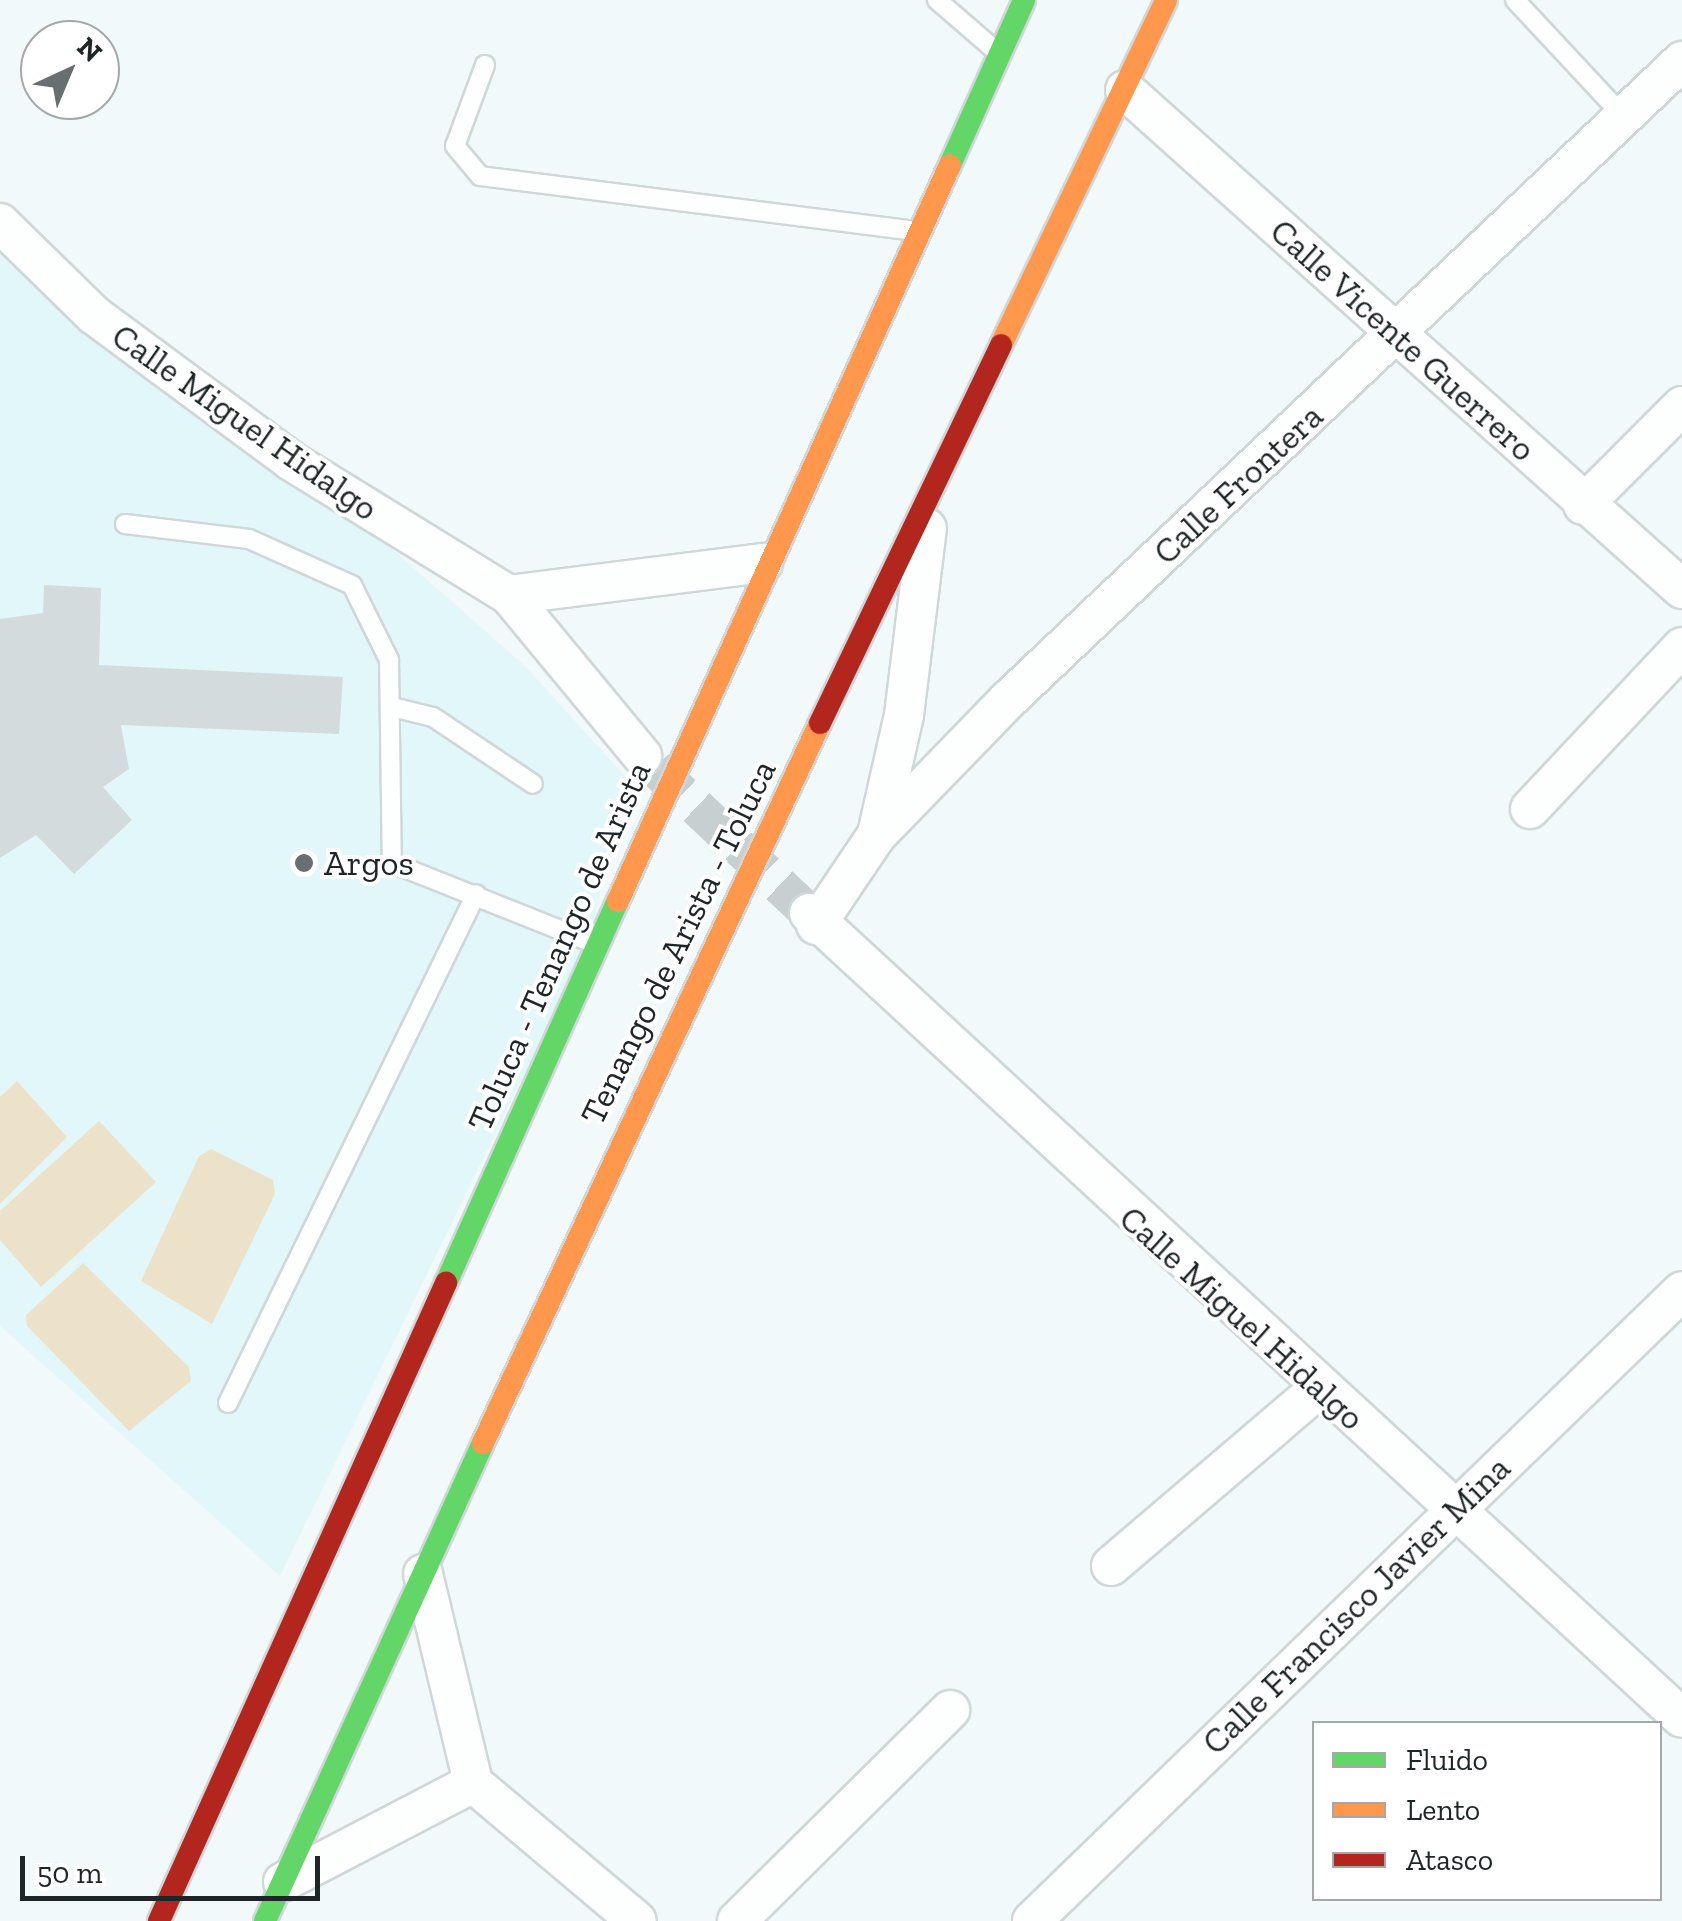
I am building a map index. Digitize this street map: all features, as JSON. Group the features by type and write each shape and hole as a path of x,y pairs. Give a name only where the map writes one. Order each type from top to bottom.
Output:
{"highway":[{"name":"Toluca - Tenango de Arista","path":"159,1921 601,946 763,563 1024,0"},
{"name":"Tenango de Arista - Toluca","path":"266,1921 422,1574 1166,0"}],"street":[{"name":"Calle Frontera","path":"812,919 876,836 1682,61"},
{"name":"Calle Vicente Guerrero","path":"1125,90 1400,332 1583,506 1682,589"},
{"name":"Calle Miguel Hidalgo","path":"0,223 94,314 291,461 510,595 642,756"},
{"path":"1583,506 1682,406"},
{"path":"876,836 904,715 932,495"},
{"path":"510,595 763,563"},
{"path":"1530,809 1682,647"},
{"name":"Calle Miguel Hidalgo","path":"812,919 1318,1390 1454,1508 1682,1718"},
{"name":"Calle Francisco Javier Mina","path":"1032,1921 1682,1291"},
{"path":"1111,1566 1318,1390"},
{"path":"422,1574 473,1783 636,1921"},
{"path":"737,1921 950,1710"},
{"path":"283,1882 473,1783"}],"lane":[{"path":"937,0 1000,54"},
{"path":"1515,0 1624,116"},
{"path":"486,65 455,146 480,176 917,231"},
{"path":"126,524 249,539 352,585 390,660 392,862 601,946"},
{"path":"392,707 433,717 532,784"},
{"path":"228,1404 476,894"}],"shaded area":[{"name":"Argos","path":"0,204 524,665 630,781 587,945 280,1576 0,1326"},
{"path":"17,1081 67,1137 0,1204 0,1097"},
{"path":"99,1121 156,1182 41,1287 0,1240 0,1211"},
{"path":"211,1149 273,1180 275,1194 212,1324 141,1281 199,1156"},
{"path":"83,1263 189,1367 191,1381 129,1431 27,1326 26,1315"}],"building":[{"path":"44,585 101,588 99,665 343,677 339,734 121,725 129,769 103,787 132,820 74,874 36,835 0,858 0,619 43,613"}],"tunnel":[{"path":"655,768 809,913"}],"traffic: fast":[{"path":"950,165 1024,0"},
{"path":"446,1283 618,901"},
{"path":"265,1921 483,1443"}],"traffic: slow":[{"path":"1001,345 1166,0"},
{"path":"618,901 950,165"},
{"path":"483,1443 820,723"}],"traffic: jam":[{"path":"820,723 1001,345"},
{"path":"159,1921 446,1283"}],"place":[{"name":"Argos","path":"304,863"}]}
